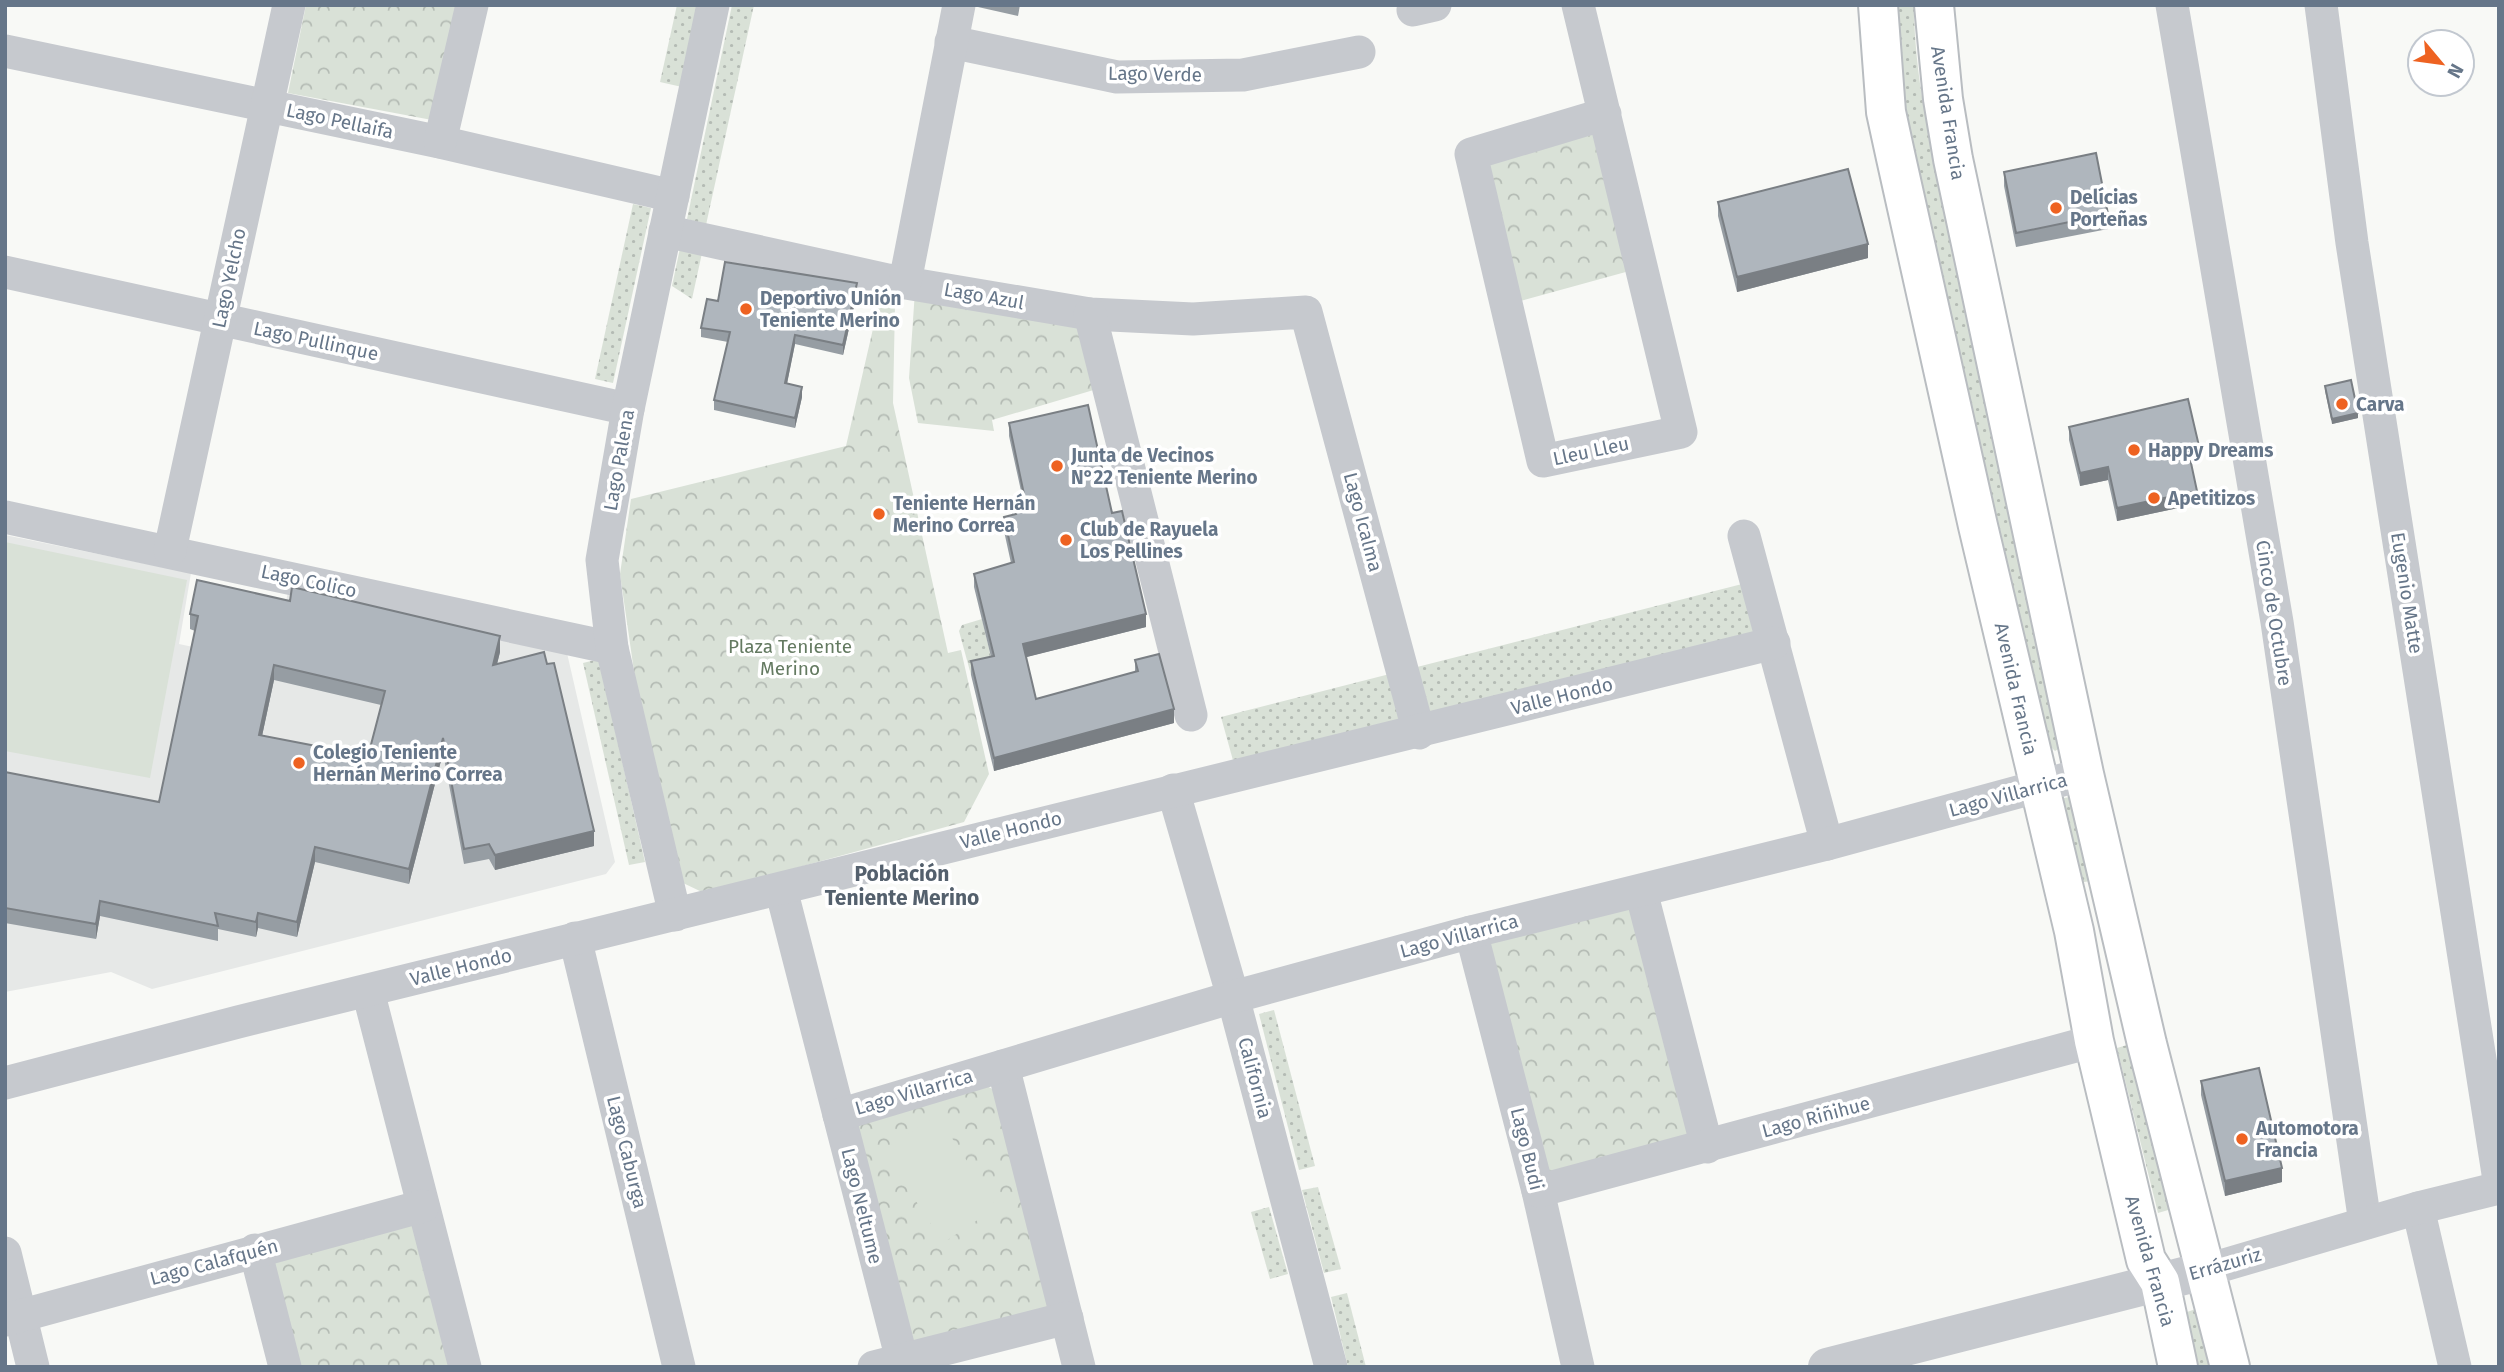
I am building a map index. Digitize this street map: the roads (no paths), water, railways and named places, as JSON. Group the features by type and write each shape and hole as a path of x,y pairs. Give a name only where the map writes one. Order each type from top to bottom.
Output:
{"main road":[{"name":"Avenida Francia","path":"1878,5 1886,112 2074,931 2094,1041 2146,1260 2160,1282 2178,1367"},
{"name":"Avenida Francia","path":"1934,5 1943,99 1953,159 2084,774 2147,1044 2207,1269 2230,1367"},
{"path":"2074,931 2088,937 2101,952 2147,1044"}],"street":[{"name":"Lago Yelcho","path":"170,550 289,5"},
{"path":"440,142 472,5"},
{"name":"Lago Palena","path":"675,915 612,648 602,561 628,409 713,5"},
{"path":"905,282 959,5"},
{"name":"Lleu Lleu","path":"1578,5 1605,114 1681,432 1543,461 1471,154 1605,114"},
{"name":"Cinco de Octubre","path":"2172,5 2277,622 2365,1223"},
{"name":"Eugenio Matte","path":"2321,5 2352,243 2499,1180"},
{"name":"Lago Verde","path":"951,42 1117,77 1243,75 1359,52"},
{"name":"Lago Pellaifa","path":"5,51 440,142 673,196"},
{"name":"Lago Azul","path":"665,231 905,282 1090,314 1192,319 1306,312"},
{"name":"Lago Pullinque","path":"5,272 628,409"},
{"name":"Lago Icalma","path":"1306,312 1419,733"},
{"path":"1090,314 1191,715"},
{"name":"Lago Colico","path":"5,517 170,550 612,648"},
{"path":"1744,536 1827,844"},
{"name":"Valle Hondo","path":"5,1083 575,938 1173,790 1419,733 1774,643"},
{"name":"Lago Villarrica","path":"839,1115 1233,997 1471,932 1827,844 2084,774"},
{"name":"California","path":"1173,790 1233,997 1331,1367"},
{"name":"Lago Neltume","path":"781,889 839,1115 888,1363"},
{"path":"1641,891 1707,1147"},
{"name":"Lago Budi","path":"1471,932 1538,1191 1578,1367"},
{"name":"Lago Caburga","path":"575,938 679,1367"},
{"path":"368,991 465,1367"},
{"name":"Lago Riñihue","path":"1538,1191 2094,1041"},
{"path":"1003,1066 1079,1367"},
{"name":"Errázuriz","path":"1827,1367 2160,1282 2418,1208 2499,1188"},
{"name":"Lago Calafquén","path":"13,1318 423,1206"},
{"path":"2418,1208 2455,1367"},
{"path":"255,1250 285,1367"},
{"path":"5,1253 13,1318 33,1367"},
{"path":"888,1363 1067,1318"}],"place":[{"name":"Delícias Porteñas","path":"2056,208"},
{"name":"Deportivo Unión Teniente Merino","path":"746,309"},
{"name":"Carva","path":"2342,404"},
{"name":"Happy Dreams","path":"2134,450"},
{"name":"Junta de Vecinos N°22 Teniente Merino","path":"1057,466"},
{"name":"Apetitizos","path":"2154,498"},
{"name":"Teniente Hernán Merino Correa","path":"879,514"},
{"name":"Club de Rayuela Los Pellines","path":"1066,540"},
{"name":"Colegio Teniente Hernán Merino Correa","path":"299,763"},
{"name":"Automotora Francia","path":"2242,1139"}],"district":[{"name":"Población Teniente Merino","path":"902,886"}],"park label":[{"name":"Plaza Teniente Merino","path":"790,657"}]}
